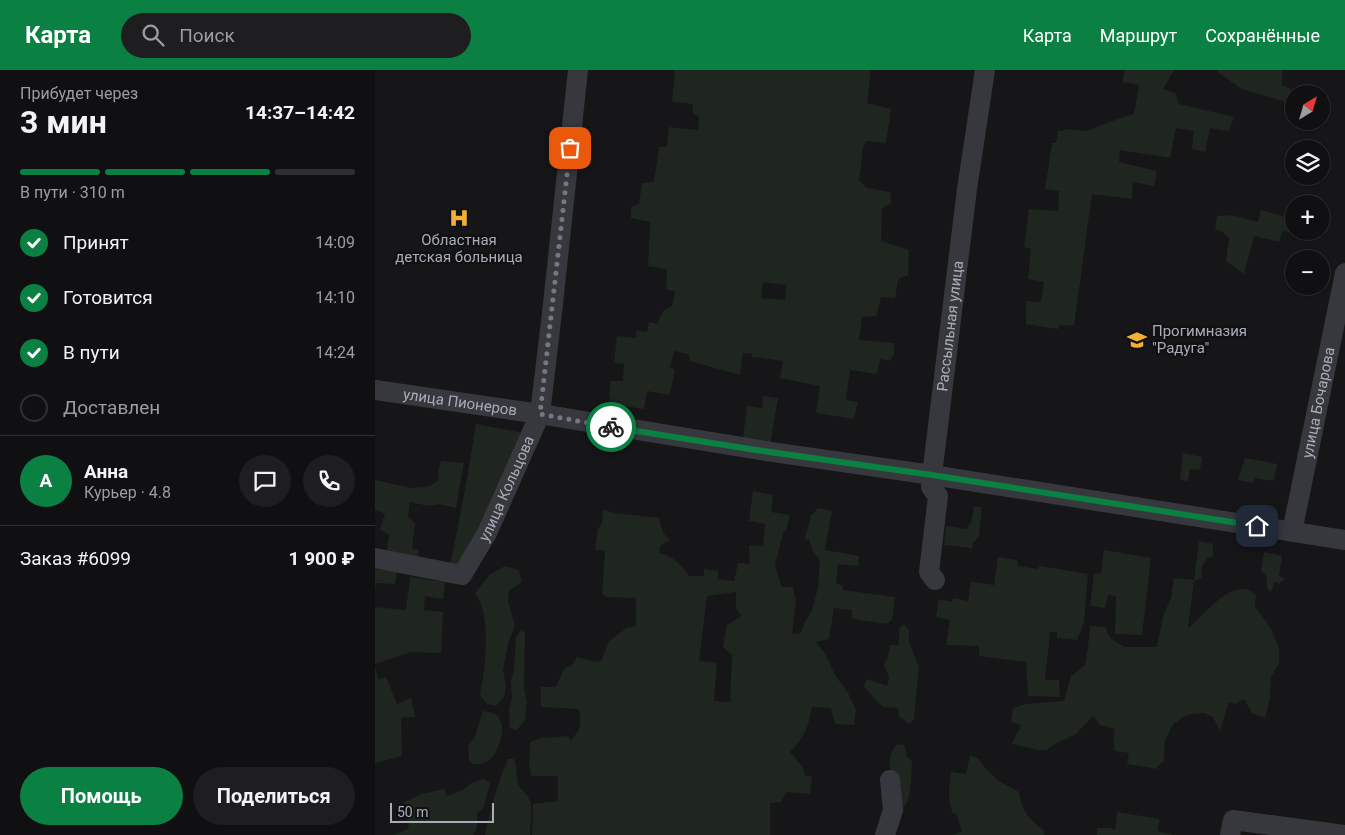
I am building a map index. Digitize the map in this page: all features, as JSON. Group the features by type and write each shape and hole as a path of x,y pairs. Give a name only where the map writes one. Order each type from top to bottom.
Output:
{"street":[{"name":"улица Кольцова","path":"375,558 462,574 487,533 540,414 578,70"},
{"name":"Рассыльная улица","path":"935,580 929,572 938,496 931,487 932,475 967,189 985,70"},
{"name":"улица Бочарова","path":"1292,532 1345,273"},
{"name":"улица Пионеров","path":"375,390 1345,540"},
{"path":"885,835 893,810 890,780"},
{"path":"1231,827 1345,834"}],"shaded area":[{"path":"675,70 871,70 867,103 891,109 886,143 866,141 863,149 859,180 867,188 890,192 891,203 882,208 881,241 909,250 908,275 898,279 895,298 881,297 876,316 862,317 859,340 894,343 894,354 890,361 880,359 877,374 850,370 846,400 858,402 854,419 816,413 820,386 780,378 783,361 752,357 752,354 743,353 740,375 690,361 688,354 674,351 670,367 675,370 670,395 647,391 644,409 609,404 610,381 623,381 624,364 614,363 617,336 636,338 636,331 647,332 649,322 657,324 663,311 672,306 675,292 666,289 667,269 648,266 650,222 631,218 631,207 639,204 642,183 654,182 659,147 667,147 669,127 698,130 699,117 693,113 693,104 672,102","holes":["763,282 786,285 785,300 761,298"]},
{"path":"1125,70 1174,70 1163,89 1175,93 1179,104 1234,117 1229,131 1210,128 1205,152 1192,149 1194,131 1176,128 1170,158 1120,150 1119,162 1157,171 1154,186 1133,182 1132,199 1092,194 1074,326 1060,325 1058,329 1026,324 1026,301 1041,302 1044,282 1028,279 1031,249 1024,247 1029,209 1058,211 1059,191 1045,189 1052,143 1056,143 1058,131 1064,131 1065,129 1086,131 1134,114 1139,85 1122,82"},
{"path":"1217,70 1282,70 1285,102 1242,89"},
{"path":"1261,210 1285,217 1285,231 1282,231 1279,242 1254,236 1244,274 1226,261 1229,238 1223,232 1215,230 1217,216 1232,215 1258,222"},
{"path":"763,396 778,398 769,451 742,447 747,406 762,408"},
{"path":"476,424 525,433 489,515 455,567 450,567 466,484"},
{"path":"1183,453 1202,457 1200,470 1190,469 1188,481 1180,480"},
{"path":"1245,458 1277,464 1274,481 1255,478 1254,483 1238,480"},
{"path":"441,461 464,463 456,508 439,504 429,506 410,502 408,517 415,523 412,548 419,550 417,560 386,554 389,535 380,529 385,514 375,510 375,480 411,488 430,486 439,480 438,472"},
{"path":"753,491 773,495 771,512 790,515 786,530 783,533 775,565 782,587 793,587 796,601 792,634 801,633 812,610 818,588 820,560 813,551 809,540 805,539 811,515 819,508 832,511 825,550 859,556 858,566 838,564 836,584 843,585 843,590 895,597 892,620 887,624 852,619 852,610 834,608 829,639 816,642 825,653 835,675 848,693 856,710 854,725 835,724 831,708 812,707 805,731 799,742 790,752 802,766 805,775 812,777 810,794 786,792 781,802 770,803 770,835 532,835 533,804 558,801 558,776 531,776 529,764 530,742 540,738 569,736 570,741 579,730 580,723 579,709 541,707 541,687 555,687 564,669 572,666 577,657 596,662 601,661 609,641 627,628 636,626 636,598 607,597 602,594 605,551 595,550 598,529 602,523 603,510 659,518 663,533 670,540 660,546 659,553 676,561 689,576 704,576 704,569 718,571 718,579 734,581 738,563 750,564 749,545 763,546 765,524 749,521","holes":["736,592 736,608 742,616 727,625 723,647 732,655 730,702 714,701 717,663 699,661 707,596"]},
{"path":"974,506 982,507 979,536 973,543 972,548 944,545 946,526 967,529 972,519"},
{"path":"1199,541 1213,544 1213,556 1207,558 1201,569 1202,576 1200,579 1194,581 1188,628 1229,593 1245,589 1256,594 1255,606 1270,627 1279,648 1279,663 1271,677 1270,698 1265,718 1252,713 1244,699 1236,704 1229,702 1220,731 1213,717 1204,713 1187,715 1173,724 1165,740 1164,761 1157,767 1158,769 1127,764 1129,753 1115,751 1113,739 1115,729 1100,725 1093,716 1076,734 1046,750 1012,744 1021,725 1011,722 1013,708 1026,704 1064,701 1071,676 1085,665 1090,626 1105,627 1110,638 1124,647 1157,647 1163,616 1171,598 1174,578 1194,580"},
{"path":"1104,550 1151,558 1142,635 1115,634 1116,596 1108,595 1105,608 1090,606 1094,574 1101,573"},
{"path":"1264,552 1282,556 1279,576 1285,579 1279,584 1275,581 1271,592 1267,589 1266,577 1261,571"},
{"path":"998,557 1017,560 1018,566 1037,569 1040,566 1088,574 1084,623 1077,640 1057,638 1057,632 1050,632 1045,680 1059,680 1060,697 1028,696 1026,662 979,656 979,646 946,645 950,620 936,617 939,599 952,602 953,598 968,601 971,582 994,585"},
{"path":"505,566 519,570 522,582 509,591 508,601 515,626 509,640 503,670 506,686 504,697 496,706 487,704 480,695 485,664 486,632 482,609 475,593 490,574"},
{"path":"375,569 397,572 395,584 376,583 375,591"},
{"path":"410,577 445,582 443,599 425,596 424,610 443,612 441,653 411,652 375,664 375,607 406,610"},
{"path":"904,624 909,630 909,642 919,667 914,719 909,724 899,716 898,708 883,707 864,686 867,679 887,686 889,677 884,665 890,645 899,645 899,628"},
{"path":"522,629 525,633 524,687 527,703 525,719 517,730 509,728 509,710 512,697 511,682 516,637"},
{"path":"375,668 379,679 386,677 397,704 411,698 415,717 401,718 402,756 375,763"},
{"path":"483,711 497,716 502,727 502,734 498,748 490,760 484,763 473,764 469,760 468,747 475,736"},
{"path":"897,744 904,745 907,757 912,763 908,800 902,809 889,764 891,753"},
{"path":"970,755 979,759 985,768 999,781 1019,792 1027,814 1044,830 1044,835 953,835 962,831 956,813 953,814 950,803 951,772 966,774"},
{"path":"508,759 514,759 518,783 530,803 532,812 530,835 485,835 497,787"},
{"path":"483,779 490,783 484,807 477,813 477,828 473,835 394,835 409,828 404,802 422,794 444,789 447,796 463,790 473,782"},
{"path":"1117,812 1160,819 1157,831 1172,835 1097,835 1097,828 1110,828 1115,831"}],"way so far":[{"path":"570,148 540,414 611,427"}],"place":[{"name":"Областная детская больница","path":"459,218"},
{"name":"Прогимназия \"Радуга\"","path":"1137,340"}],"route":[{"path":"611,427 1257,526"}]}
